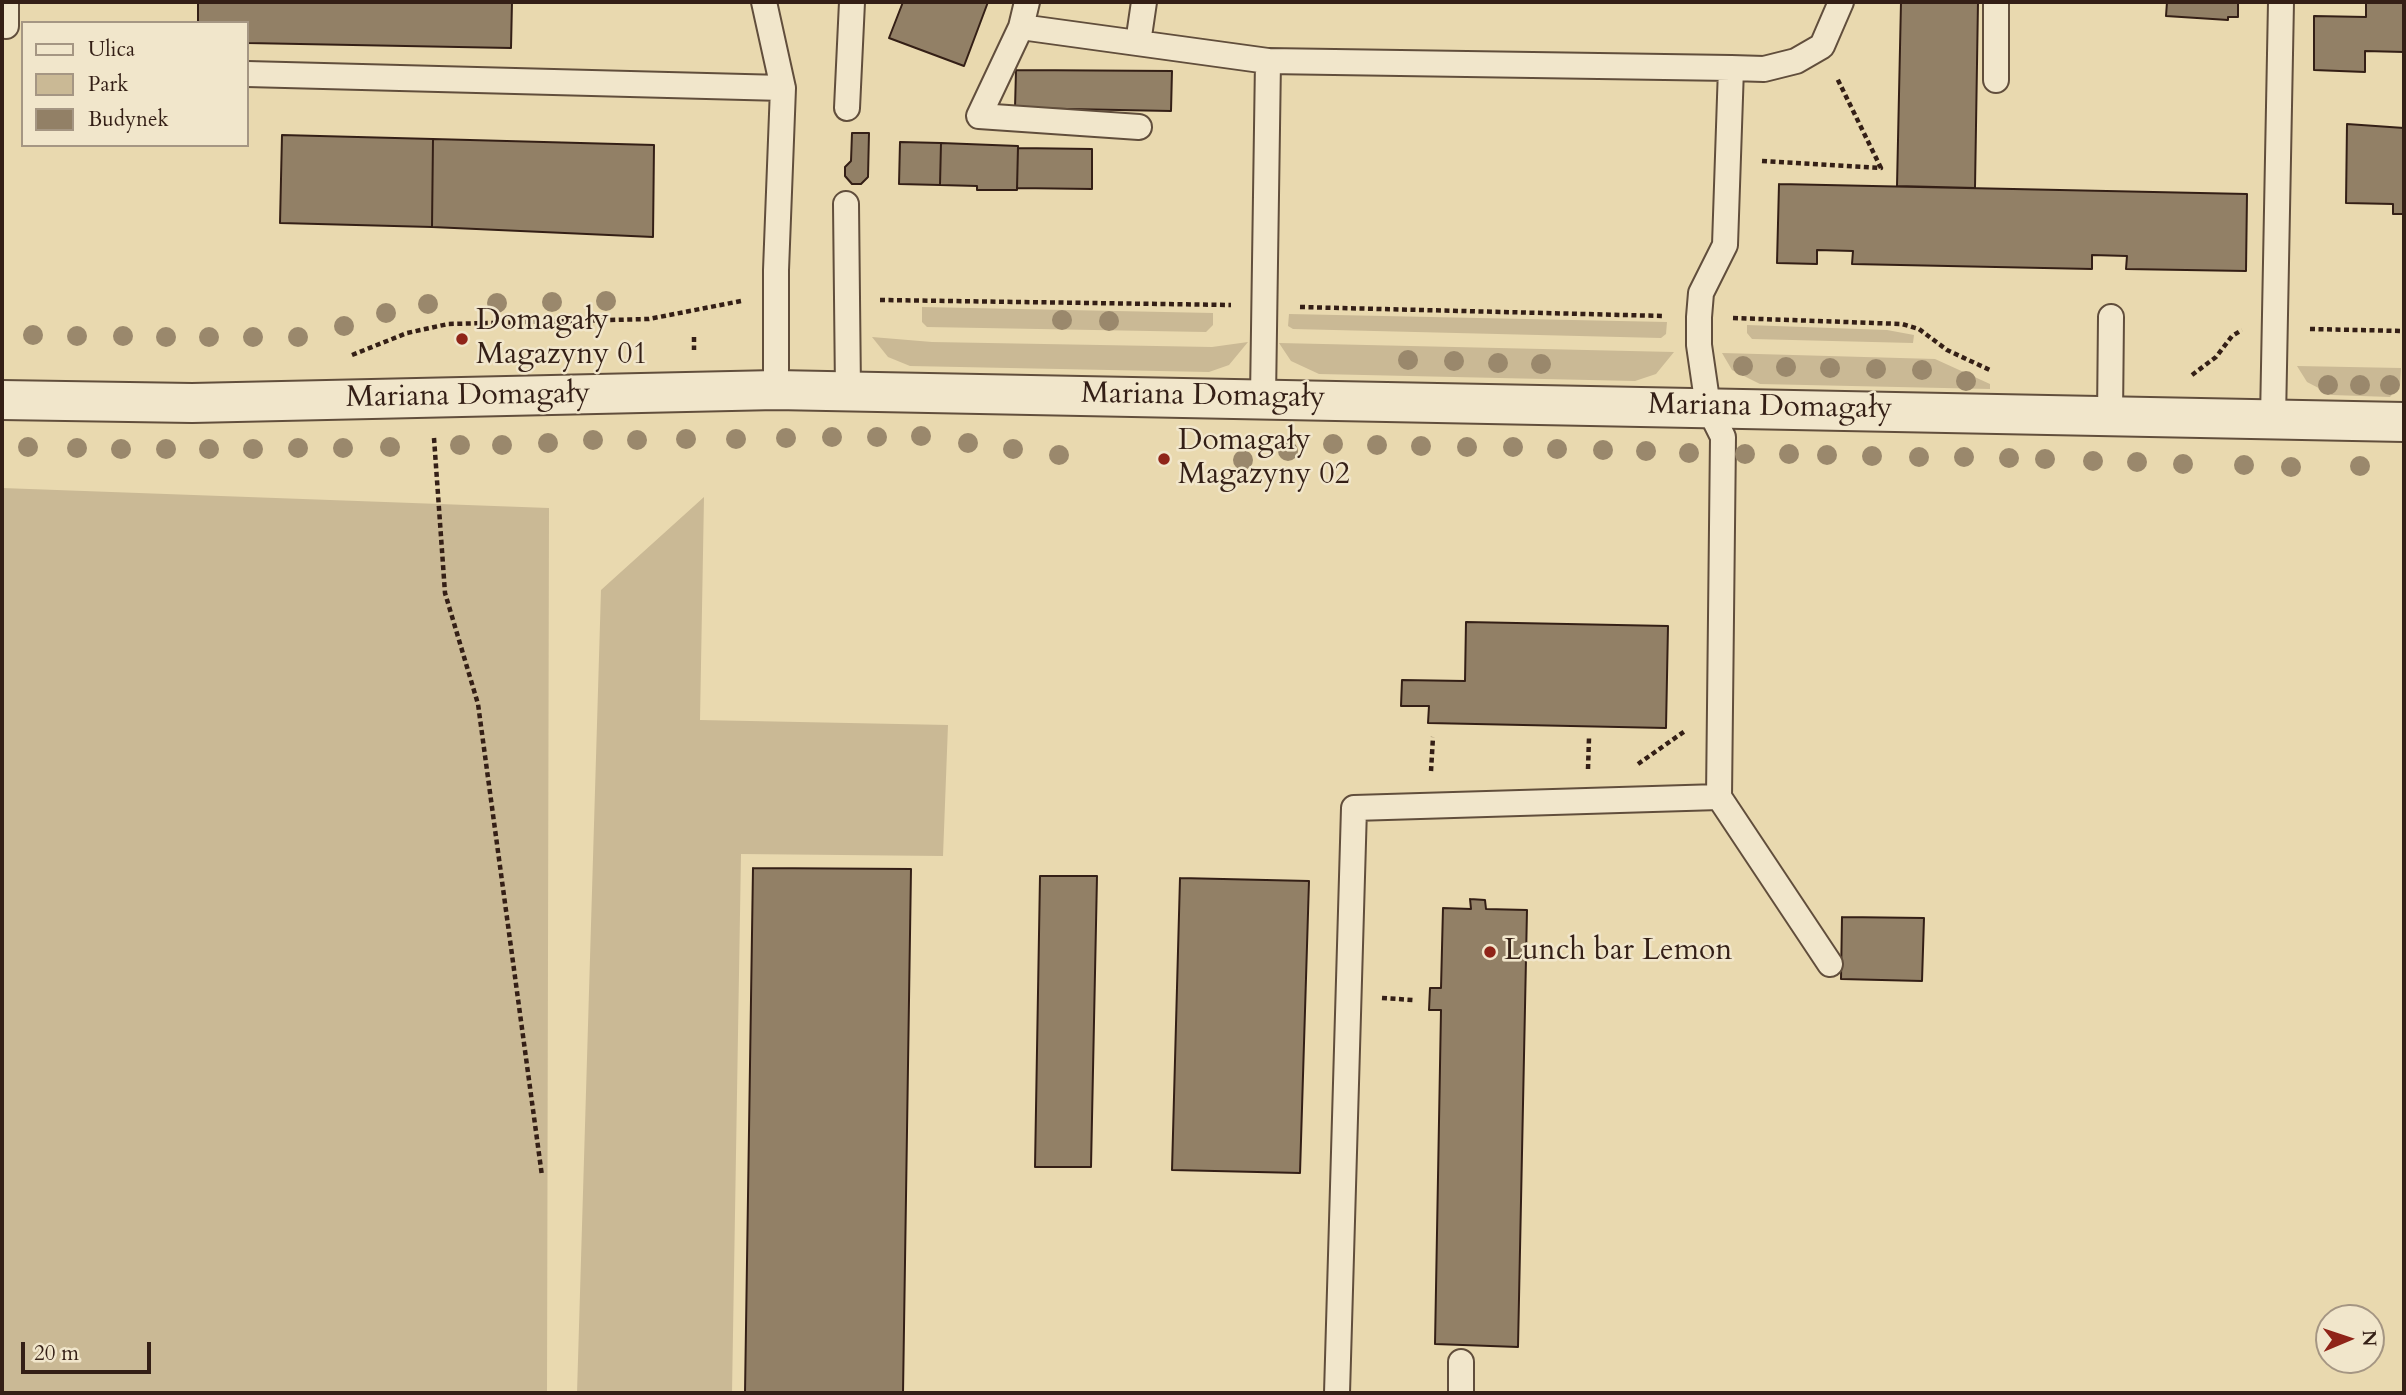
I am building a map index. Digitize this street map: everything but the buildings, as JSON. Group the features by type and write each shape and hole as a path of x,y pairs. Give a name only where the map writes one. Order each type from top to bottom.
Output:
{"street":[{"name":"Mariana Domagały","path":"2,400 192,403 776,390 1263,397 2404,422"}],"lane":[{"path":"6,2 6,26"},
{"path":"764,2 783,88 776,270 776,390"},
{"path":"847,108 852,2"},
{"path":"1027,2 1021,27 979,116 1139,127"},
{"path":"1138,43 1144,2"},
{"path":"1021,27 1268,61 1764,69 1796,61 1822,46 1842,2"},
{"path":"1996,2 1996,80"},
{"path":"2273,419 2281,2"},
{"path":"1263,397 1268,61"},
{"path":"1731,68 1725,245 1701,293 1699,345 1708,407 1723,437 1719,797 1830,964"},
{"path":"248,74 783,88"},
{"path":"846,204 848,391"},
{"path":"2110,416 2111,317"},
{"path":"1337,1393 1354,808 1719,797"},
{"path":"1461,1362 1461,1393"}],"path":[{"path":"1728,159 1881,168 1822,46"},
{"path":"868,299 1238,306"},
{"path":"371,350 407,334 448,324 649,320 711,305 746,301"},
{"path":"1290,307 1666,316"},
{"path":"1719,318 1902,324 1919,329 1947,350"},
{"path":"2216,357 2231,335 2246,329"},
{"path":"2308,329 2404,331"},
{"path":"431,398 445,593 478,704 542,1176"},
{"path":"1586,801 1721,705"},
{"path":"1586,801 1589,738"}],"green space":[{"path":"922,307 1213,313 1213,325 1206,332 927,327 922,322"},
{"path":"1289,314 1667,322 1666,334 1661,338 1293,329 1288,326"},
{"path":"1747,325 1887,330 1914,335 1913,343 1752,339 1747,333"},
{"path":"872,337 932,342 1212,347 1248,342 1229,365 1209,372 910,366 888,357"},
{"path":"1279,343 1674,352 1656,374 1635,381 1319,374 1291,361"},
{"path":"1722,353 1935,359 1990,384 1990,389 1760,384 1732,370"},
{"path":"2297,366 2401,368 2400,385 2390,397 2332,395 2307,382"},
{"path":"2,488 549,508 547,1393 2,1393"},
{"path":"704,497 700,720 948,725 943,856 741,854 732,1393 577,1393 601,590"}],"place":[{"name":"Domagały Magazyny 01","path":"462,339"},
{"name":"Domagały Magazyny 02","path":"1164,459"},
{"name":"Lunch bar Lemon","path":"1490,952"}]}
